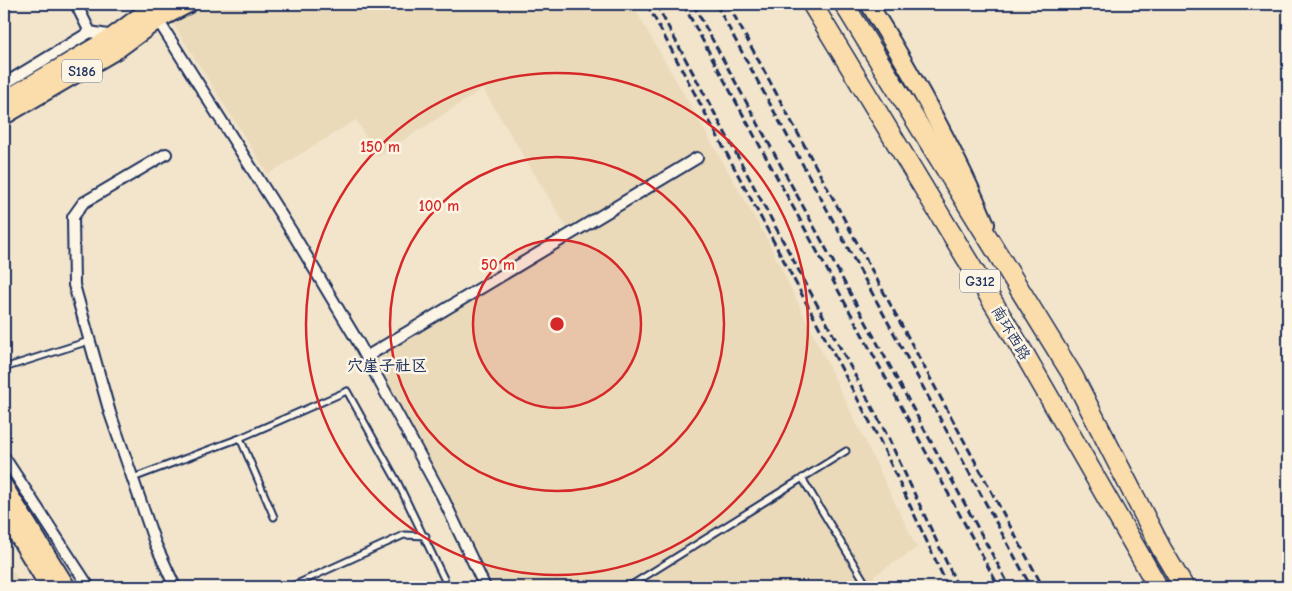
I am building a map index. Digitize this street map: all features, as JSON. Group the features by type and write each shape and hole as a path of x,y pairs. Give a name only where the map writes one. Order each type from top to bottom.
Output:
{"highway":[{"name":"南环西路","path":"812,4 1024,355 1158,587"},
{"name":"南环西路","path":"844,4 1073,376 1161,548 1184,587"}],"main road":[{"path":"156,11 189,4"},
{"path":"869,4 915,78 966,176 1000,256"},
{"name":"S186","path":"4,100 156,11"},
{"name":"S186","path":"4,116 117,50 156,11"},
{"path":"4,486 67,587"},
{"path":"4,513 49,587"}],"street":[{"path":"76,4 90,32"},
{"path":"156,11 295,237 366,357 442,496 484,587"},
{"path":"4,84 90,32 113,36"},
{"path":"166,154 84,203 72,217 74,285 110,413 155,543 175,587"},
{"path":"366,357 697,158"},
{"path":"4,457 89,587"}],"lane":[{"path":"4,368 90,340"},
{"path":"132,478 240,438 347,391 426,536 448,587"},
{"path":"240,438 274,517"},
{"path":"628,587 846,450"},
{"path":"802,478 868,587"},
{"path":"290,587 404,535 426,536"}],"shaded area":[{"path":"209,4 632,4 767,239 917,548 874,576 880,587 491,587 456,509 371,362 573,238 483,89 378,157 356,120 268,174 173,24"},
{"path":"4,558 23,587 4,587"}],"railway":[{"path":"647,4 880,441 948,587"},
{"path":"656,4 887,435 958,587"},
{"path":"683,4 999,587"},
{"path":"693,4 1010,587"},
{"path":"716,4 1031,587"},
{"path":"728,4 1043,587"}],"district":[{"name":"穴崖子社区","path":"387,365"}]}
